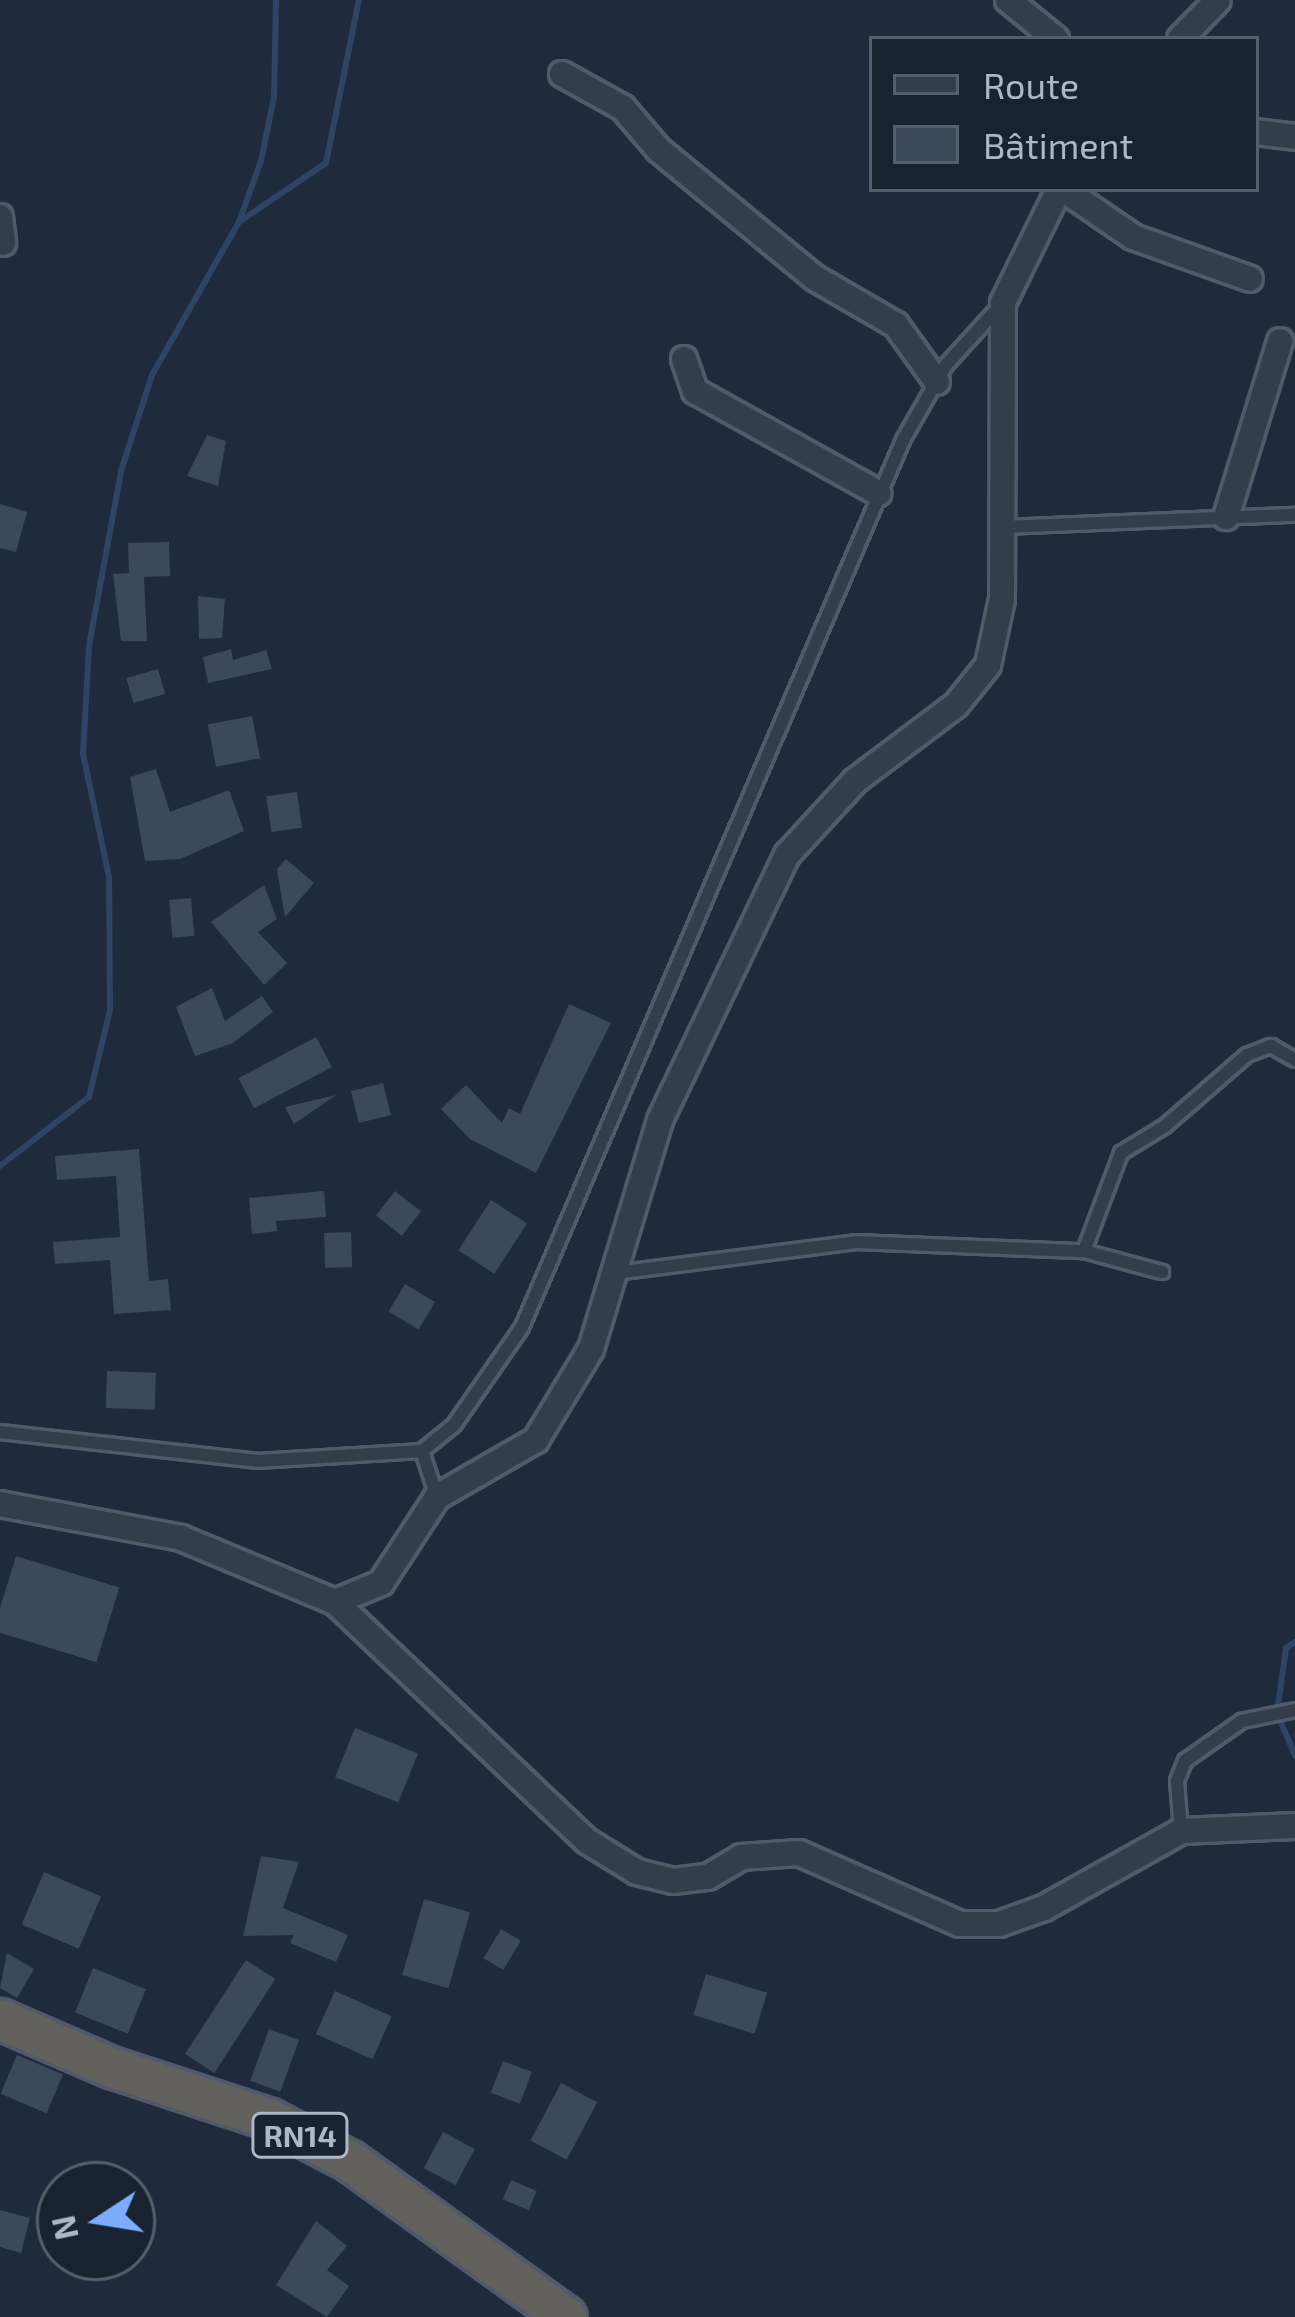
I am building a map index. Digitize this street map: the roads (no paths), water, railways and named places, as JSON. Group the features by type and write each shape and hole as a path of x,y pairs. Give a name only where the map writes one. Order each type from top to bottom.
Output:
{"highway":[{"name":"RN14","path":"0,2018 111,2067 271,2119 331,2151 566,2317"}],"street":[{"path":"1008,0 1052,36"},
{"path":"1183,36 1218,0"},
{"path":"562,74 623,108 659,150 815,278 896,325 937,382"},
{"path":"1259,132 1295,137"},
{"path":"335,1602 381,1583 437,1497 536,1440 591,1349 660,1120 788,855 855,782 956,705 988,665 1002,599 1003,303 1059,192"},
{"path":"1066,192 1133,237 1250,278"},
{"path":"1226,517 1280,341"},
{"path":"684,359 695,391 878,493"},
{"path":"0,1504 181,1538 335,1602 478,1745 587,1840 637,1872 690,1880 741,1857 799,1853 960,1924 999,1924 1044,1908 1181,1831 1295,1826"}],"lane":[{"path":"0,1432 258,1461 422,1450 454,1425 522,1327 878,493 937,382 1003,303"},
{"path":"1004,527 1295,515"},
{"path":"1084,1251 1121,1153 1165,1126 1247,1055 1271,1046 1295,1060"},
{"path":"614,1273 856,1242 1084,1251 1162,1272"},
{"path":"422,1450 437,1497"},
{"path":"1181,1831 1177,1781 1185,1760 1241,1721 1295,1709"}],"waterway":[{"path":"0,1166 89,1097 110,1010 109,877 83,754 89,646 121,471 152,375 239,222 261,161 274,97 276,0"},
{"path":"242,220 326,163 359,0"},
{"path":"1295,1642 1286,1648 1277,1713 1295,1755"}]}
